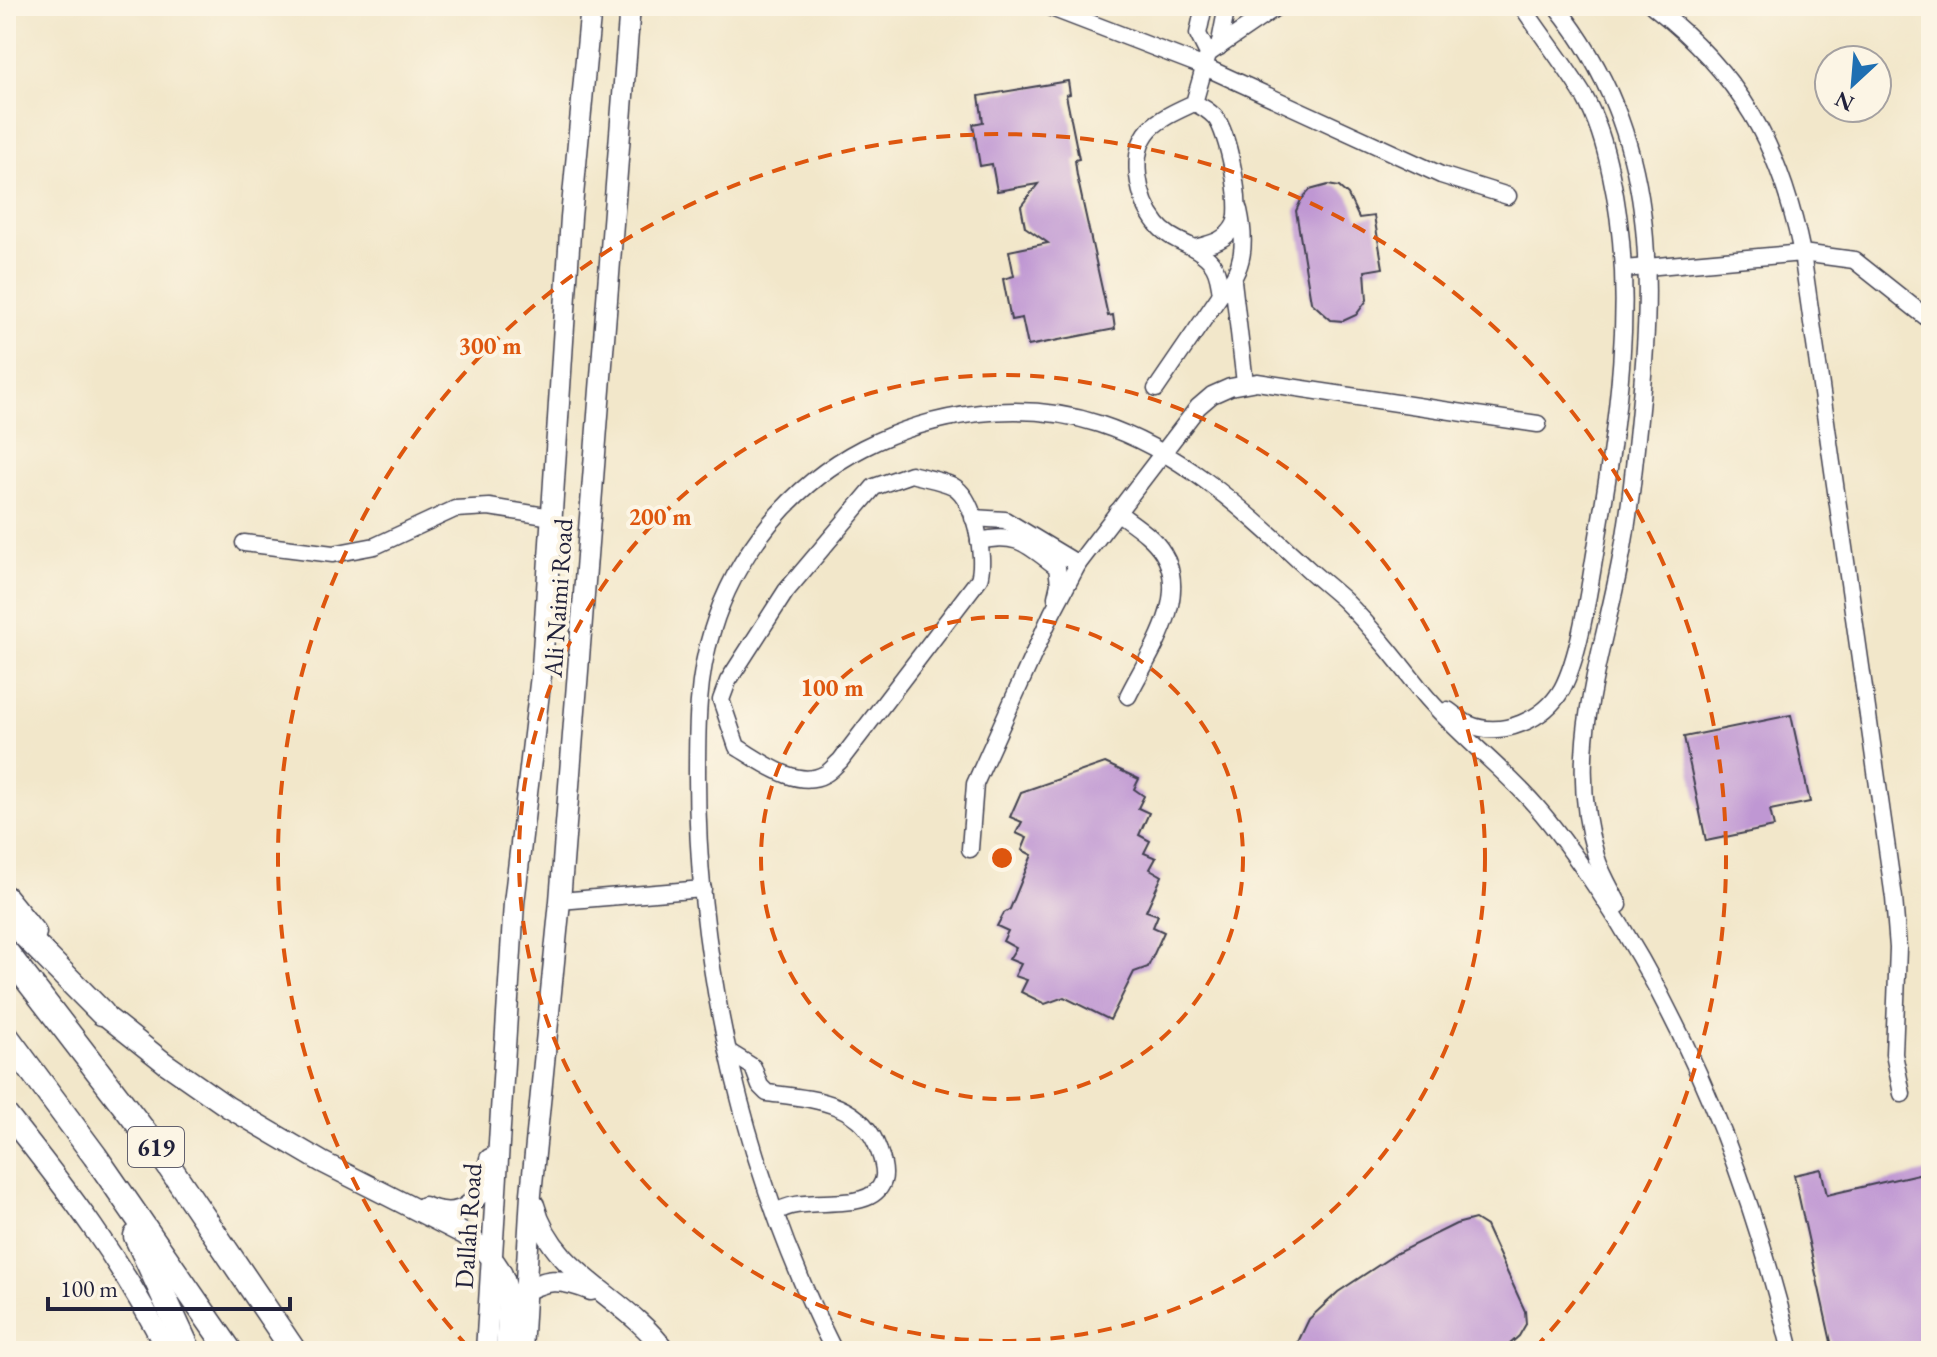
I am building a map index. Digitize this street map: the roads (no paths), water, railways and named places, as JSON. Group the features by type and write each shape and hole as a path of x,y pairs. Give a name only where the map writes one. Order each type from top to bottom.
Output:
{"highway":[{"path":"6,916 102,1013"},
{"name":"619","path":"6,952 156,1147 294,1351"},
{"name":"619","path":"6,1036 95,1156 230,1351"},
{"path":"95,1156 147,1257 189,1351"}],"main road":[{"name":"Ali Naimi Road","path":"499,1105 514,903 542,667 571,217 591,6"},
{"name":"Ali Naimi Road","path":"531,1194 560,901 630,6"},
{"path":"6,896 102,1013 165,1063 280,1139 481,1245 517,1294 522,1351"},
{"path":"368,1185 431,1210 456,1211 469,1205 477,1199 486,1178 499,1105"},
{"name":"Dallah Road","path":"486,1346 498,1189 499,1105"},
{"path":"6,1113 105,1244 138,1294 167,1351"},
{"path":"506,1351 531,1194"},
{"path":"531,1194 543,1230 565,1262 632,1314 665,1351"},
{"path":"486,1346 494,1318 517,1294 545,1281 573,1283 594,1291 632,1314"}],"street":[{"path":"1046,6 1211,56 1404,159 1441,175 1508,196"},
{"path":"1204,6 1198,34 1211,56"},
{"path":"1221,294 1219,276 1211,259 1171,236 1156,223 1141,191 1138,169 1139,147 1150,130 1171,114 1194,103 1227,6"},
{"path":"1211,56 1278,6"},
{"path":"1421,691 1469,724 1489,729 1527,722 1549,706 1562,688 1571,666 1591,581 1608,477 1617,410 1624,269 1612,176 1585,98 1522,6"},
{"path":"1556,6 1584,44 1627,135 1643,215 1648,268 1642,404 1631,496 1621,560 1590,692 1583,742 1584,793 1590,834 1602,874 1628,925 1632,944"},
{"path":"1653,6 1675,23 1720,69 1747,104 1768,141 1784,182 1802,253 1894,898 1898,948 1894,1054 1902,1094"},
{"path":"1156,389 1233,281 1245,235 1230,161 1216,118 1194,103"},
{"path":"1194,248 1225,238 1235,225 1239,207"},
{"path":"1624,269 1802,253 1854,260 1931,321"},
{"path":"1233,281 1245,383"},
{"path":"970,849 975,784 1052,613 1078,564 1162,452 1198,407 1212,395 1245,383 1323,391 1538,424"},
{"path":"834,1351 776,1213 741,1104 729,1052 703,889 697,785 698,703 712,629 727,593 763,532 784,507 826,470 882,439 942,419 978,413 1051,415 1096,423 1162,452 1218,489 1346,602 1445,718 1535,804 1582,866 1660,992 1721,1126 1778,1296 1791,1351"},
{"path":"911,474 955,487 968,501 973,518 983,565 979,579 840,761 825,775 801,779 777,770 737,747 721,700 728,681 786,591 874,487 911,474"},
{"path":"244,543 333,554 375,546 455,509 489,507 552,517"},
{"path":"1117,512 1142,530 1162,551 1172,570 1174,587 1167,617 1128,696"},
{"path":"973,518 1005,520 1078,564"},
{"path":"979,541 1001,536 1021,541 1057,567 1059,584 1052,613"},
{"path":"560,901 703,889"},
{"path":"729,1052 753,1067 760,1086 767,1093 831,1105 862,1120 871,1130 883,1160 883,1180 876,1191 863,1198 846,1203 792,1204 776,1213"}]}
